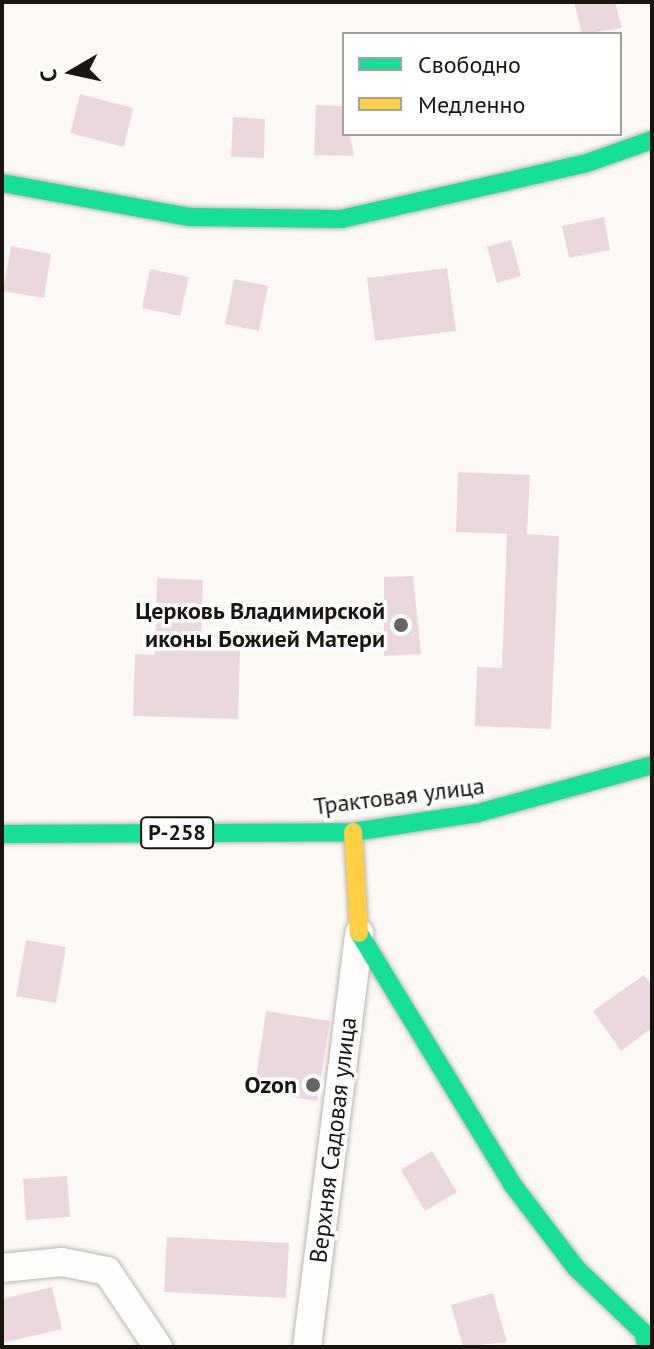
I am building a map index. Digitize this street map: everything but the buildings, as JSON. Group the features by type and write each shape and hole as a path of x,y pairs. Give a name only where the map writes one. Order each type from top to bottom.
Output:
{"main road":[{"path":"2,183 190,217 341,219 584,164 652,140"},
{"name":"Трактовая улица","path":"2,834 353,832 478,813 652,765"},
{"path":"353,832 359,933 512,1184 576,1268 648,1337"}],"street":[{"name":"Верхняя Садовая улица","path":"307,1347 359,933"},
{"path":"2,1268 62,1262 107,1271 158,1347"}],"traffic: fast":[{"path":"2,183 190,217 341,219 584,164 652,140"},
{"path":"2,834 353,832 478,813 652,765"},
{"path":"359,933 512,1184 576,1268 643,1332 647,1347"}],"traffic: slow":[{"path":"353,832 359,933"}],"place":[{"name":"Церковь Владимирской иконы Божией Матери","path":"401,625"},
{"name":"Ozon","path":"313,1085"}]}
